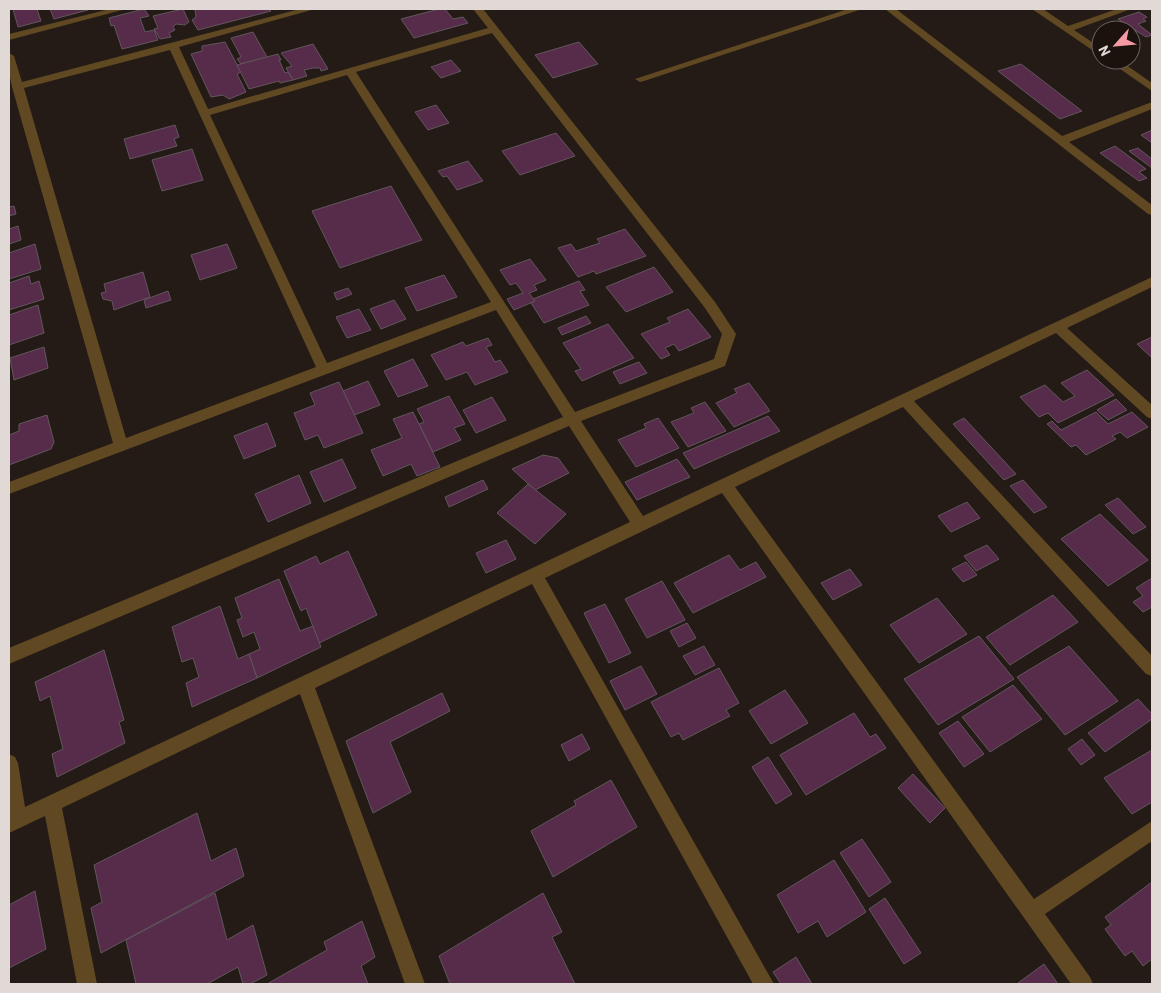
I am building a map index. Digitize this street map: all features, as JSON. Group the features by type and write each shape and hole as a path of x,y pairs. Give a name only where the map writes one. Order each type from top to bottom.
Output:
{"street":[{"path":"9,37 121,9"},
{"path":"18,87 310,9"},
{"path":"9,656 572,419 720,362 729,334 710,305 478,9"},
{"path":"640,79 857,9"},
{"path":"890,9 1152,210"},
{"path":"1037,9 1091,46"},
{"path":"1067,29 1126,9"},
{"path":"204,113 495,29"},
{"path":"173,46 324,370"},
{"path":"9,56 121,446"},
{"path":"1126,70 1152,88"},
{"path":"350,71 640,525"},
{"path":"1061,140 1152,106"},
{"path":"9,763 13,821 1152,282"},
{"path":"9,488 499,304"},
{"path":"1058,327 1152,413"},
{"path":"905,400 1152,668"},
{"path":"725,485 1083,984"},
{"path":"535,575 764,984"},
{"path":"305,684 415,984"},
{"path":"52,803 87,984"},
{"path":"1031,912 1152,830"}],"building":[{"path":"13,9 37,9 41,21 18,27"},
{"path":"50,9 88,9 88,10 54,19"},
{"path":"144,9 149,16 140,18 145,32 154,30 158,40 122,49 114,25 111,26 109,18"},
{"path":"183,9 189,22 185,25 176,24 173,27 175,30 169,33 171,37 160,39 154,29 158,28 153,16"},
{"path":"195,9 269,9 271,11 198,30 192,20 196,17"},
{"path":"445,9 453,19 463,17 468,23 414,38 401,19"},
{"path":"1139,12 1147,17 1143,19 1146,21 1141,23 1141,20 1118,19"},
{"path":"1141,26 1152,35 1146,37 1141,34"},
{"path":"253,32 267,57 241,64 237,59 241,57 231,38"},
{"path":"225,42 241,72 237,74 246,92 229,99 223,95 211,97 191,54 202,51 202,46"},
{"path":"579,42 598,64 553,78 535,55"},
{"path":"313,44 328,69 321,71 320,68 304,70 307,76 293,80 286,68 292,66 281,53"},
{"path":"278,54 285,73 288,72 293,80 280,83 279,81 249,89 237,65"},
{"path":"451,60 461,71 441,78 431,67"},
{"path":"1021,64 1082,111 1060,119 998,71"},
{"path":"436,105 449,123 428,130 415,112"},
{"path":"175,125 179,137 174,139 177,146 130,159 124,139"},
{"path":"1152,130 1152,143 1141,135"},
{"path":"556,133 575,156 520,175 502,151"},
{"path":"1115,146 1146,169 1139,172 1147,178 1139,181 1100,153"},
{"path":"1138,148 1152,159 1152,168 1129,151"},
{"path":"192,149 203,180 162,191 152,160"},
{"path":"468,161 483,181 457,190 447,176 443,177 438,171"},
{"path":"391,186 422,240 340,268 312,211"},
{"path":"14,206 16,214 9,216 9,207"},
{"path":"18,226 21,240 9,244 9,229"},
{"path":"625,229 646,256 596,274 594,271 578,277 558,248 571,244 576,251 600,243 597,239"},
{"path":"35,244 41,269 9,279 9,253"},
{"path":"227,244 237,268 200,280 191,255"},
{"path":"530,259 546,280 534,285 537,290 529,293 535,301 514,310 507,299 523,293 516,283 510,285 500,270"},
{"path":"654,267 673,292 626,312 606,287"},
{"path":"143,272 150,297 114,310 112,301 103,299 101,293 106,292 104,284"},
{"path":"444,275 457,297 417,311 405,288"},
{"path":"29,276 31,284 39,281 44,299 9,310 9,283"},
{"path":"579,281 585,290 580,291 589,305 544,323 531,303 535,301 533,299"},
{"path":"348,288 352,294 337,300 334,293"},
{"path":"168,291 171,300 146,308 144,300"},
{"path":"394,300 406,319 381,329 370,309"},
{"path":"38,305 44,333 9,345 9,315"},
{"path":"359,309 371,330 347,338 336,317"},
{"path":"688,309 711,337 679,351 674,344 665,348 670,355 661,359 641,334 670,322 667,318"},
{"path":"586,316 591,323 562,335 558,328"},
{"path":"608,324 634,358 582,381 575,371 581,369 563,343"},
{"path":"1152,337 1152,358 1137,344"},
{"path":"488,338 492,345 486,347 495,362 500,360 508,372 475,385 467,372 446,380 431,355 463,342 466,346"},
{"path":"44,347 48,368 14,380 10,358"},
{"path":"413,359 428,386 398,397 384,371"},
{"path":"639,362 647,373 620,384 613,372"},
{"path":"1087,370 1114,395 1058,423 1048,413 1039,417 1020,397 1045,385 1063,402 1075,396 1061,383"},
{"path":"368,381 380,405 354,415 343,391"},
{"path":"339,382 363,433 324,448 318,435 305,440 294,413 315,405 310,393"},
{"path":"749,383 770,411 734,427 716,403 737,393 734,389"},
{"path":"449,396 465,424 454,428 461,440 433,452 419,424 424,422 417,409"},
{"path":"492,397 506,420 476,433 463,410"},
{"path":"1116,399 1127,410 1108,420 1097,410"},
{"path":"705,402 726,431 688,447 671,422 694,413 691,408"},
{"path":"413,412 440,467 417,476 411,464 383,476 371,450 402,438 393,419"},
{"path":"1096,412 1108,424 1132,412 1148,427 1127,438 1120,432 1112,436 1116,439 1086,455 1076,445 1071,447 1047,424 1052,421 1061,430"},
{"path":"47,415 54,442 51,449 9,465 9,435 19,431 19,424"},
{"path":"768,416 780,431 694,469 683,453"},
{"path":"658,418 679,448 636,467 618,440 646,428 644,424"},
{"path":"964,418 1016,474 1004,480 953,424"},
{"path":"267,423 276,446 244,459 234,436"},
{"path":"543,455 558,458 569,473 535,490 512,469"},
{"path":"342,459 356,488 324,502 310,472"},
{"path":"677,459 690,477 637,500 625,482"},
{"path":"299,475 311,503 268,522 255,494"},
{"path":"483,480 488,489 449,507 445,497"},
{"path":"1023,480 1047,507 1034,513 1010,486"},
{"path":"528,484 566,514 535,544 497,513"},
{"path":"1118,498 1146,527 1133,534 1105,505"},
{"path":"967,502 980,518 951,532 938,516"},
{"path":"1100,514 1148,560 1108,586 1061,539"},
{"path":"506,540 516,559 486,573 476,553"},
{"path":"987,545 999,559 976,571 964,556"},
{"path":"348,551 377,615 319,643 306,608 301,611 284,571 316,556 320,564"},
{"path":"729,555 740,570 756,562 766,577 693,613 674,583"},
{"path":"966,562 977,575 963,582 952,569"},
{"path":"850,569 862,585 833,600 821,583"},
{"path":"1152,578 1152,607 1143,612 1133,602 1143,596 1136,588"},
{"path":"279,579 300,631 313,626 321,647 257,678 249,654 260,649 254,632 243,637 237,620 242,618 235,598"},
{"path":"662,581 685,620 647,638 625,599"},
{"path":"1053,595 1078,622 1010,665 986,637"},
{"path":"937,598 967,634 919,663 890,625"},
{"path":"605,604 631,653 609,663 584,613"},
{"path":"220,606 238,659 249,654 257,678 192,707 186,683 199,677 193,658 182,662 172,627"},
{"path":"687,623 696,638 679,647 670,631"},
{"path":"979,636 1014,679 938,725 904,679"},
{"path":"704,646 715,665 695,675 683,656"},
{"path":"1069,646 1118,701 1065,735 1017,677"},
{"path":"104,650 124,720 119,722 125,743 57,777 52,754 63,749 50,696 40,701 35,682"},
{"path":"641,666 657,694 625,710 610,681"},
{"path":"719,668 739,703 726,710 730,716 683,740 679,733 671,737 651,702"},
{"path":"1013,685 1042,719 990,752 962,717"},
{"path":"785,690 808,723 771,744 749,711"},
{"path":"442,693 450,711 390,742 411,792 373,813 346,741"},
{"path":"1138,699 1152,714 1152,719 1105,752 1088,733"},
{"path":"854,713 870,737 876,734 886,748 806,795 780,755"},
{"path":"958,721 984,754 964,767 939,733"},
{"path":"582,734 590,749 569,761 561,745"},
{"path":"1082,739 1095,755 1081,765 1068,749"},
{"path":"1152,750 1152,802 1132,814 1104,778"},
{"path":"768,757 792,794 776,804 752,767"},
{"path":"913,774 945,808 930,823 898,788"},
{"path":"611,780 637,827 553,877 531,831 576,805 574,801"},
{"path":"197,813 211,861 236,848 244,876 101,953 91,908 102,902 94,865"},
{"path":"862,839 891,882 869,897 840,853"},
{"path":"834,860 866,912 827,937 818,921 798,933 777,895"},
{"path":"1152,882 1152,959 1143,966 1132,951 1125,956 1105,929 1111,925 1105,917"},
{"path":"35,891 46,949 9,968 9,905"},
{"path":"215,893 227,940 253,925 267,975 250,984 243,984 238,967 207,984 136,984 126,940"},
{"path":"543,893 562,932 552,937 575,984 450,984 439,956"},
{"path":"885,898 921,953 904,964 869,909"},
{"path":"362,921 375,957 361,966 368,984 267,984 327,950 324,942"},
{"path":"796,957 812,984 781,984 773,972"},
{"path":"1044,964 1058,984 1018,983"}]}
